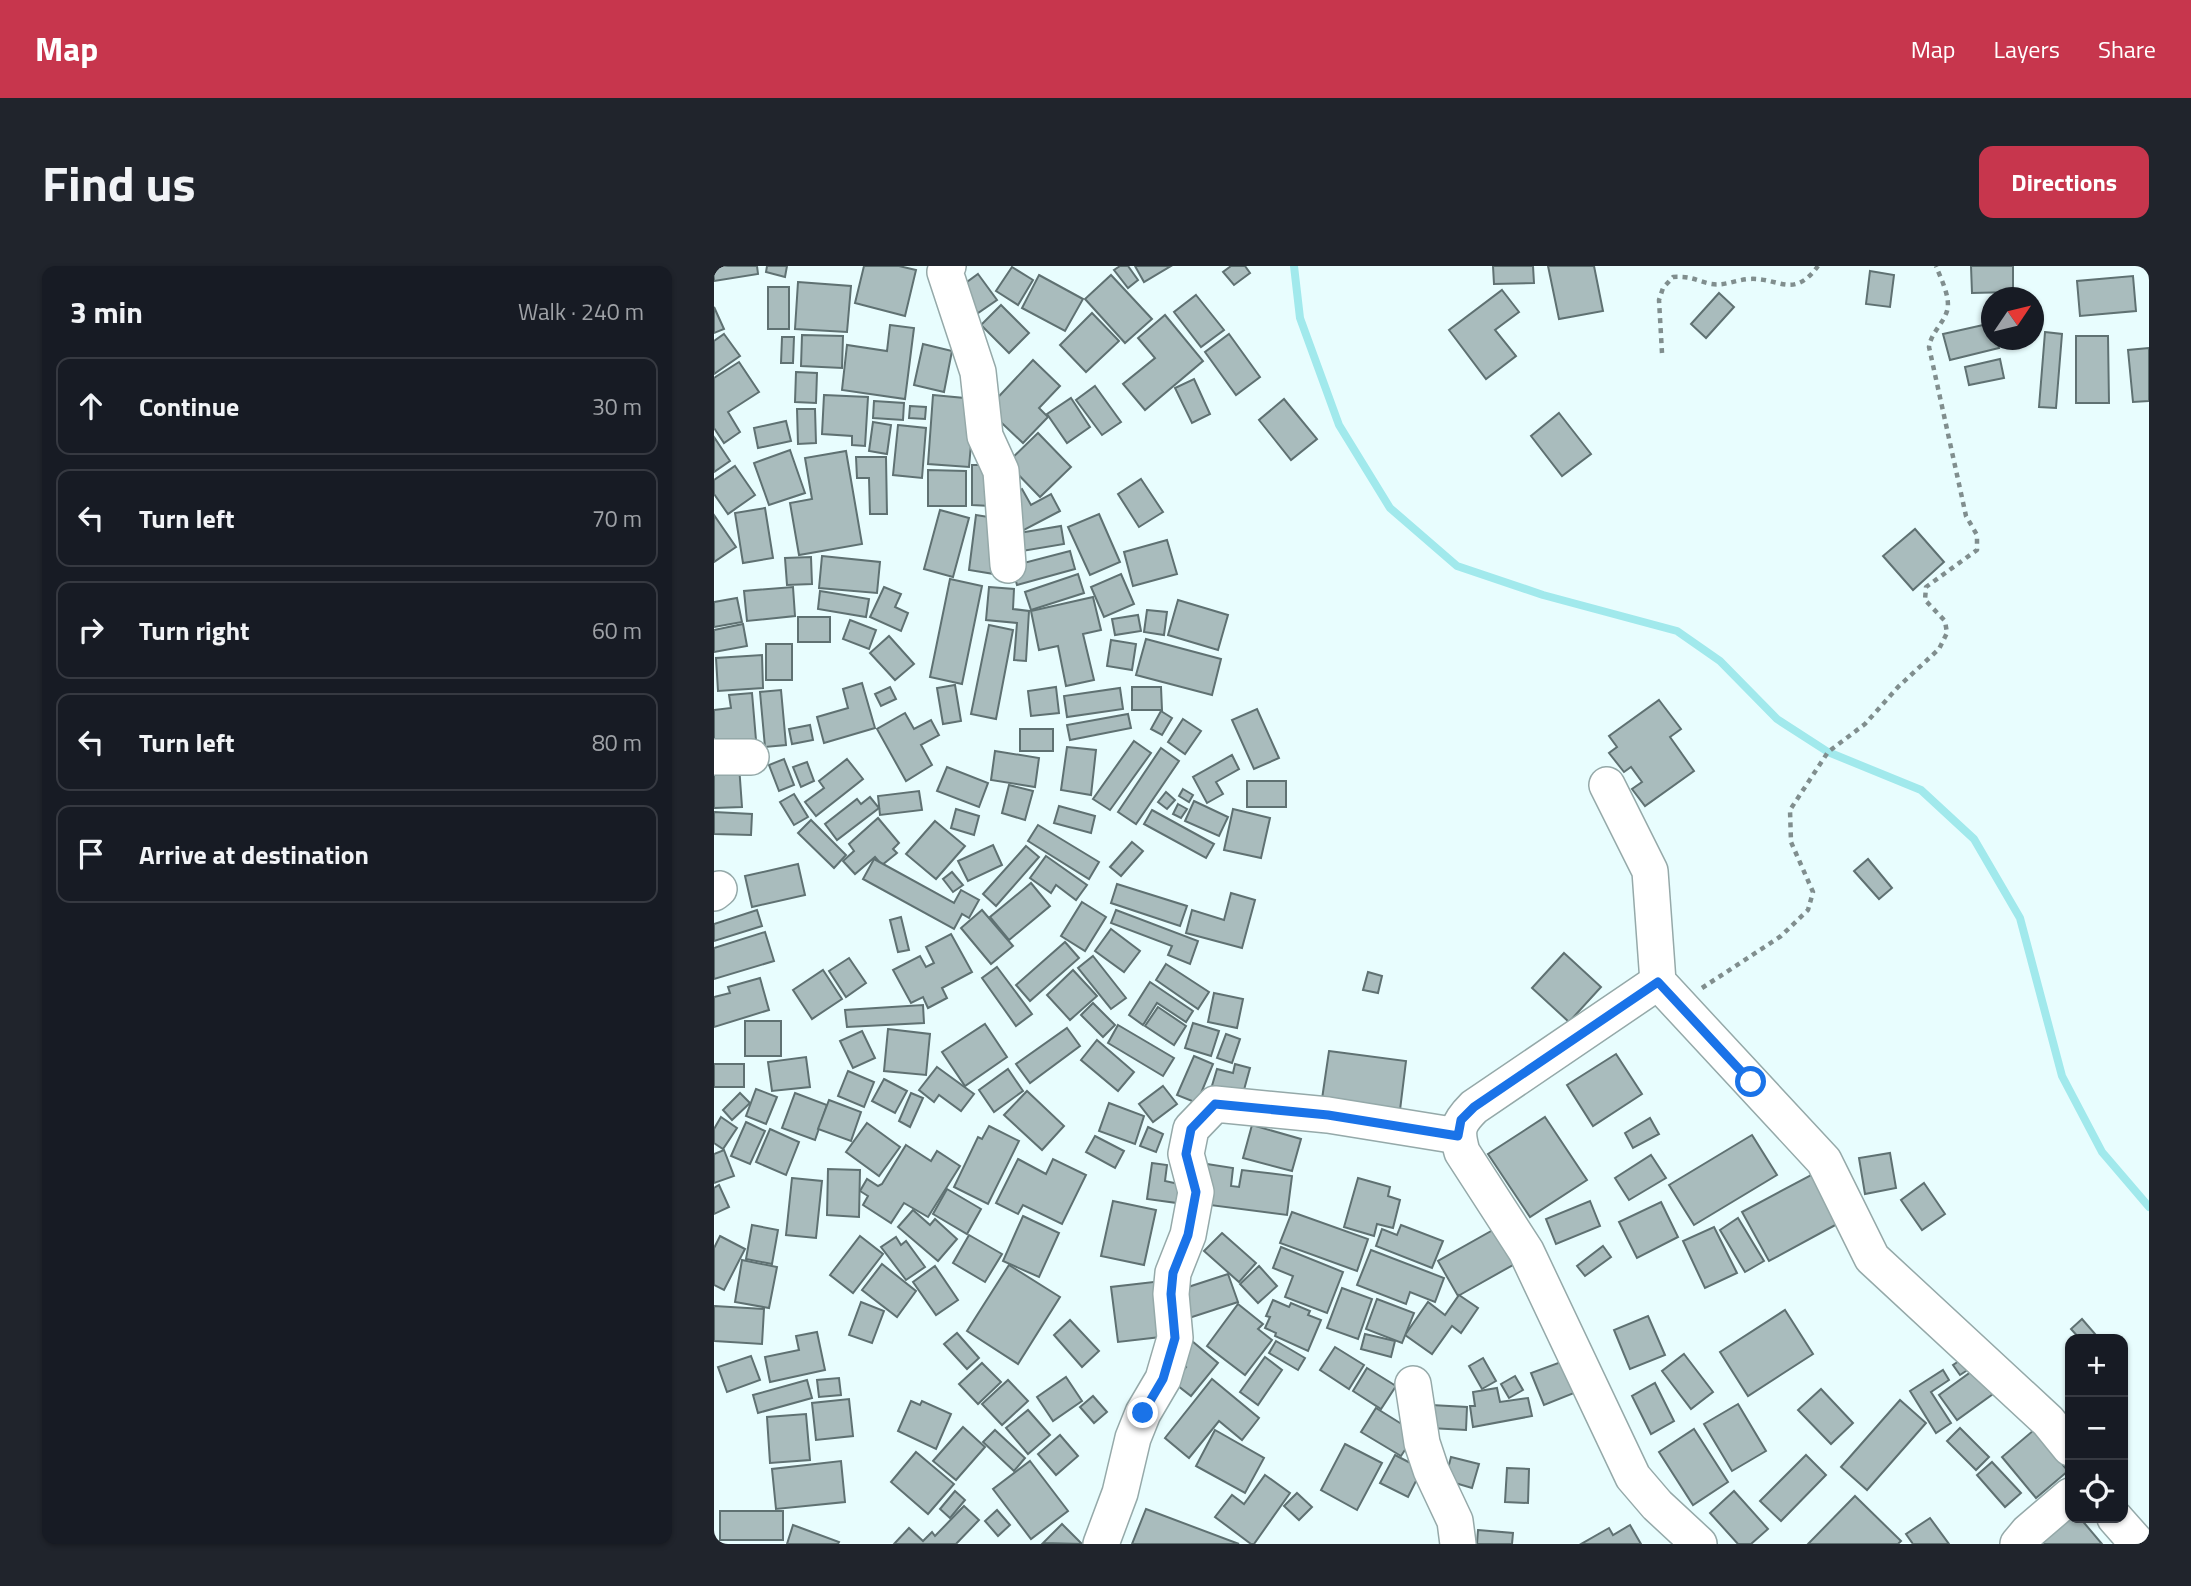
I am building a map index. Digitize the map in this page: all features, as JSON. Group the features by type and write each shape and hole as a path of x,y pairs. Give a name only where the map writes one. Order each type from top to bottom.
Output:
{"street":[{"path":"948,266 945,272 978,372 985,436 1001,471 1008,565"},
{"path":"714,757 751,757"},
{"path":"1607,785 1650,871 1668,993 1824,1161 1872,1258 2048,1421 2065,1442"},
{"path":"1668,993 1474,1107 1461,1120 1458,1136 1462,1152 1526,1251 1633,1477 1657,1505 1699,1544"},
{"path":"1101,1544 1120,1493 1133,1438 1143,1413 1163,1379 1175,1338 1171,1294 1173,1273 1188,1235 1196,1192 1186,1154 1191,1129 1215,1104 1328,1115 1458,1136"},
{"path":"1413,1384 1422,1443 1431,1470 1455,1521 1458,1544"},
{"path":"2018,1544 2065,1500"},
{"path":"2119,1523 2138,1544"}],"path":[{"path":"1662,353 1660,300 1663,288 1673,277 1689,276 1711,284 1728,285 1750,279 1782,285 1808,279 1818,266"},
{"path":"1668,993 1781,936 1808,910 1813,892 1791,842 1790,810 1828,752 1865,724 1898,687 1939,649 1947,633 1945,621 1925,600 1926,587 1977,550 1978,535 1966,516 1928,347 1930,338 1947,310 1946,294 1936,266"}],"building":[{"path":"714,266 757,266 758,274 714,281"},
{"path":"767,266 787,266 785,277 766,272"},
{"path":"864,266 899,266 916,270 905,316 855,303"},
{"path":"1120,266 1128,266 1138,280 1128,288 1114,270"},
{"path":"1135,266 1171,266 1144,282"},
{"path":"1231,266 1245,266 1250,273 1234,285 1223,272"},
{"path":"1493,266 1533,266 1534,283 1494,284"},
{"path":"1548,266 1594,266 1603,311 1559,319"},
{"path":"1971,266 2013,266 2013,287 1981,287 1981,293 1972,293"},
{"path":"1012,267 1033,280 1018,305 996,291"},
{"path":"1870,271 1894,275 1890,307 1866,304"},
{"path":"978,274 997,300 978,313 960,287"},
{"path":"1039,275 1083,299 1065,331 1022,308"},
{"path":"1111,275 1152,319 1125,343 1085,299"},
{"path":"2133,276 2136,311 2080,316 2077,281"},
{"path":"798,282 851,286 847,332 795,329"},
{"path":"768,287 789,287 789,329 768,329"},
{"path":"1502,290 1519,312 1495,330 1516,356 1486,379 1449,330"},
{"path":"1719,293 1734,307 1706,338 1691,324"},
{"path":"1196,295 1224,330 1201,347 1174,312"},
{"path":"1001,305 1029,333 1009,353 981,325"},
{"path":"714,307 724,329 714,333"},
{"path":"1092,313 1119,341 1086,372 1060,345"},
{"path":"1165,315 1203,361 1145,410 1123,384 1155,358 1138,338"},
{"path":"890,325 914,328 905,399 842,390 847,345 887,351"},
{"path":"1981,325 1981,350 1991,350 1950,360 1943,334"},
{"path":"2045,332 2062,334 2056,408 2039,407"},
{"path":"724,334 740,356 714,374 714,341"},
{"path":"1229,334 1260,377 1236,395 1205,352"},
{"path":"802,335 843,336 842,368 801,366"},
{"path":"2076,336 2108,336 2109,403 2076,403"},
{"path":"782,337 794,337 793,363 781,363"},
{"path":"923,344 952,351 944,392 914,385"},
{"path":"2149,348 2149,401 2133,402 2128,350"},
{"path":"2000,359 2004,378 1969,385 1965,367"},
{"path":"1033,360 1060,386 1039,408 1048,417 1023,443 987,409"},
{"path":"739,362 759,392 728,412 740,432 724,443 714,428 714,378"},
{"path":"796,372 817,373 816,403 795,402"},
{"path":"1194,379 1210,414 1192,423 1175,388"},
{"path":"1095,386 1121,422 1102,435 1076,400"},
{"path":"824,395 868,397 865,446 852,445 852,436 822,434"},
{"path":"933,395 975,399 969,467 928,464"},
{"path":"1071,398 1090,427 1067,443 1047,414"},
{"path":"1284,399 1317,439 1291,460 1259,420"},
{"path":"874,401 904,403 903,420 873,418"},
{"path":"910,406 926,407 925,419 909,418"},
{"path":"797,409 815,409 816,443 798,444"},
{"path":"1559,413 1591,454 1562,476 1531,436"},
{"path":"786,421 791,441 758,448 754,428"},
{"path":"873,422 891,425 887,454 869,451"},
{"path":"898,425 926,428 922,478 893,475"},
{"path":"1038,433 1071,467 1040,497 1007,463"},
{"path":"714,437 730,461 714,472"},
{"path":"790,450 805,493 769,505 754,463"},
{"path":"846,451 862,544 799,555 790,503 812,499 805,458"},
{"path":"856,457 886,457 887,514 870,514 869,478 857,478"},
{"path":"972,465 991,465 990,506 972,505"},
{"path":"735,466 755,495 728,514 714,494 714,480"},
{"path":"928,470 966,471 966,506 928,506"},
{"path":"1141,479 1163,512 1139,527 1118,494"},
{"path":"1022,489 1031,505 1051,494 1060,511 1022,531 1004,498"},
{"path":"765,508 773,558 743,563 735,513"},
{"path":"940,510 969,518 953,577 924,569"},
{"path":"1099,514 1120,562 1090,575 1068,527"},
{"path":"714,515 736,547 714,562"},
{"path":"976,515 1001,519 994,574 969,570"},
{"path":"1061,526 1064,544 1016,552 1013,534"},
{"path":"1915,529 1944,562 1913,590 1883,556"},
{"path":"1167,540 1177,574 1133,586 1124,552"},
{"path":"1070,551 1075,569 1017,585 1012,566"},
{"path":"822,556 880,562 877,593 819,588"},
{"path":"811,557 812,584 787,585 785,558"},
{"path":"1078,574 1084,593 1031,610 1025,592"},
{"path":"1121,574 1134,604 1104,617 1091,587"},
{"path":"950,579 982,586 962,684 930,677"},
{"path":"793,587 795,616 747,621 744,591"},
{"path":"884,587 901,594 895,607 908,613 901,631 870,617"},
{"path":"989,587 1014,589 1013,609 1029,611 1026,661 1014,660 1017,623 986,620"},
{"path":"820,591 869,599 866,617 818,609"},
{"path":"1093,597 1101,630 1083,634 1094,680 1066,686 1058,646 1039,650 1031,611"},
{"path":"737,598 742,622 714,627 714,602"},
{"path":"1178,600 1228,615 1218,650 1168,635"},
{"path":"1147,610 1167,612 1164,635 1144,632"},
{"path":"1138,615 1141,631 1115,635 1112,619"},
{"path":"798,617 830,617 830,642 798,642"},
{"path":"850,620 876,630 869,649 843,639"},
{"path":"743,624 747,646 714,652 714,630"},
{"path":"989,625 1013,630 996,719 971,714"},
{"path":"889,636 914,664 895,680 870,653"},
{"path":"1146,639 1221,659 1212,695 1136,675"},
{"path":"1111,640 1136,644 1132,670 1107,666"},
{"path":"766,644 792,644 792,680 766,680"},
{"path":"762,655 763,688 718,691 716,658"},
{"path":"862,683 875,728 824,743 817,717 848,708 843,689"},
{"path":"955,685 961,721 943,724 937,688"},
{"path":"890,687 896,699 881,706 875,694"},
{"path":"1056,687 1059,713 1031,716 1028,691"},
{"path":"1132,687 1161,687 1162,710 1132,710"},
{"path":"1120,688 1123,709 1067,717 1064,696"},
{"path":"781,690 786,745 765,747 760,692"},
{"path":"752,693 756,740 714,743 714,710 731,708 729,695"},
{"path":"1659,700 1681,729 1670,737 1694,771 1645,806 1632,789 1642,782 1631,767 1624,772 1609,753 1617,747 1609,736"},
{"path":"1257,709 1279,758 1254,769 1232,720"},
{"path":"1161,711 1172,718 1162,735 1151,729"},
{"path":"905,713 914,729 931,720 939,735 921,745 932,765 906,781 877,729"},
{"path":"1128,714 1131,728 1070,740 1067,725"},
{"path":"1183,719 1201,731 1185,754 1168,742"},
{"path":"810,725 813,740 792,744 789,729"},
{"path":"1020,729 1053,729 1053,751 1020,751"},
{"path":"1134,741 1151,753 1110,810 1093,799"},
{"path":"1067,747 1096,750 1091,795 1061,790"},
{"path":"1161,748 1179,761 1136,824 1118,812"},
{"path":"995,751 1039,758 1035,787 991,780"},
{"path":"1232,755 1239,769 1216,782 1223,794 1207,803 1193,777"},
{"path":"784,759 794,785 779,791 769,765"},
{"path":"847,759 863,779 816,816 805,802 824,788 819,781"},
{"path":"807,762 814,781 801,787 793,767"},
{"path":"739,765 742,807 714,808 714,766"},
{"path":"947,767 988,783 979,807 937,791"},
{"path":"1247,781 1286,781 1286,807 1247,807"},
{"path":"1009,785 1033,791 1025,820 1002,813"},
{"path":"1183,789 1193,795 1189,802 1179,796"},
{"path":"919,791 922,810 880,815 878,796"},
{"path":"1166,792 1175,800 1167,809 1158,802"},
{"path":"794,794 808,817 794,825 780,802"},
{"path":"870,797 879,808 837,840 825,824 857,799 861,804"},
{"path":"1194,801 1228,817 1219,836 1185,821"},
{"path":"1178,804 1187,809 1181,818 1173,814"},
{"path":"1059,806 1095,816 1091,833 1054,823"},
{"path":"956,809 979,816 974,835 951,828"},
{"path":"1233,809 1270,818 1261,858 1224,850"},
{"path":"1152,810 1214,844 1206,858 1144,824"},
{"path":"714,812 752,814 751,835 714,834"},
{"path":"878,818 899,843 893,849 897,853 882,865 875,857 855,874 843,861 854,851 849,844"},
{"path":"811,820 846,855 834,868 798,833"},
{"path":"935,821 965,846 936,879 906,854"},
{"path":"1038,825 1099,862 1089,879 1028,841"},
{"path":"1132,842 1143,851 1121,876 1110,867"},
{"path":"993,845 1002,865 968,881 958,861"},
{"path":"1026,846 1039,857 996,906 983,894"},
{"path":"1046,856 1087,885 1076,900 1056,885 1051,893 1030,878"},
{"path":"874,859 954,903 961,890 979,900 969,918 962,914 954,929 863,879"},
{"path":"1868,859 1892,888 1879,899 1854,871"},
{"path":"798,864 805,895 752,907 745,876"},
{"path":"952,872 963,885 953,892 943,879"},
{"path":"1031,883 1050,906 1009,940 990,917"},
{"path":"1117,884 1187,906 1180,926 1111,903"},
{"path":"1231,893 1255,900 1242,948 1186,933 1192,910 1224,920"},
{"path":"1082,902 1106,917 1085,951 1061,936"},
{"path":"757,910 762,926 714,941 714,924"},
{"path":"982,910 1013,946 991,964 961,928"},
{"path":"1116,910 1198,941 1190,964 1168,955 1172,946 1111,923"},
{"path":"901,917 909,950 898,952 890,920"},
{"path":"1111,929 1140,951 1124,972 1095,951"},
{"path":"765,932 774,961 714,979 714,948"},
{"path":"951,934 972,972 942,988 947,998 928,1008 923,997 911,1003 893,970 920,956 926,967 934,963 926,947"},
{"path":"1065,942 1079,958 1030,1001 1016,985"},
{"path":"1564,953 1601,987 1569,1022 1532,988"},
{"path":"1093,956 1126,998 1111,1009 1078,968"},
{"path":"849,958 866,983 846,997 829,971"},
{"path":"1166,964 1209,992 1198,1009 1156,980"},
{"path":"997,967 1032,1014 1016,1026 982,978"},
{"path":"823,970 842,999 812,1019 793,990"},
{"path":"1073,970 1097,996 1070,1020 1047,995"},
{"path":"1368,972 1382,976 1378,993 1363,990"},
{"path":"760,978 769,1010 714,1027 714,997 730,993 728,987"},
{"path":"1150,982 1193,1011 1186,1022 1157,1003 1143,1025 1129,1015"},
{"path":"1214,993 1243,999 1237,1028 1208,1022"},
{"path":"1093,1003 1115,1025 1103,1037 1081,1015"},
{"path":"923,1005 924,1023 847,1027 845,1010"},
{"path":"1158,1007 1186,1026 1174,1045 1145,1026"},
{"path":"745,1021 781,1021 781,1056 745,1056"},
{"path":"1193,1023 1219,1031 1211,1056 1185,1048"},
{"path":"985,1024 1007,1057 965,1086 942,1052"},
{"path":"1118,1025 1174,1058 1163,1076 1108,1043"},
{"path":"1067,1028 1080,1046 1030,1083 1016,1064"},
{"path":"888,1029 930,1034 926,1075 884,1071"},
{"path":"862,1031 875,1058 853,1068 840,1041"},
{"path":"1226,1034 1240,1039 1232,1063 1217,1058"},
{"path":"1097,1040 1134,1072 1118,1091 1081,1060"},
{"path":"1329,1051 1406,1061 1400,1110 1322,1099"},
{"path":"1616,1054 1642,1094 1593,1126 1567,1085"},
{"path":"1194,1056 1213,1064 1197,1103 1177,1095"},
{"path":"806,1057 810,1087 772,1091 768,1062"},
{"path":"714,1064 744,1064 744,1087 714,1087"},
{"path":"1235,1064 1250,1068 1242,1097 1211,1089 1217,1069 1233,1073"},
{"path":"937,1067 974,1094 961,1111 939,1095 934,1102 919,1090"},
{"path":"1008,1069 1023,1091 994,1112 979,1090"},
{"path":"848,1071 874,1082 864,1107 838,1096"},
{"path":"884,1079 907,1091 895,1113 872,1101"},
{"path":"1163,1086 1177,1104 1153,1122 1139,1104"},
{"path":"756,1089 777,1097 766,1124 746,1116"},
{"path":"1027,1091 1064,1126 1042,1150 1004,1115"},
{"path":"740,1093 750,1103 732,1120 723,1110"},
{"path":"795,1093 827,1105 815,1140 782,1128"},
{"path":"911,1093 923,1098 910,1127 899,1121"},
{"path":"829,1100 861,1112 851,1141 818,1129"},
{"path":"1109,1103 1144,1116 1135,1144 1099,1131"},
{"path":"721,1117 737,1128 723,1149 714,1143 714,1129"},
{"path":"1545,1117 1587,1180 1530,1217 1488,1154"},
{"path":"1650,1118 1659,1134 1633,1148 1625,1133"},
{"path":"746,1122 765,1131 750,1164 731,1156"},
{"path":"867,1123 900,1147 879,1176 846,1152"},
{"path":"1252,1125 1301,1139 1292,1171 1243,1158"},
{"path":"989,1126 1019,1141 988,1204 954,1187 978,1137 982,1139"},
{"path":"1148,1127 1163,1134 1156,1152 1140,1146"},
{"path":"770,1129 799,1142 786,1175 756,1162"},
{"path":"1752,1135 1777,1175 1694,1225 1669,1185"},
{"path":"1095,1136 1124,1151 1115,1168 1086,1152"},
{"path":"906,1145 931,1161 937,1151 960,1166 928,1217 904,1203 891,1223 863,1205 868,1196 860,1191 867,1179 878,1186 882,1184"},
{"path":"724,1150 734,1176 714,1183 714,1154"},
{"path":"1890,1153 1896,1188 1865,1194 1859,1158"},
{"path":"1651,1155 1666,1178 1629,1200 1615,1178"},
{"path":"1018,1159 1046,1174 1053,1159 1086,1175 1062,1224 1023,1205 1018,1214 996,1203"},
{"path":"1152,1163 1167,1165 1165,1181 1179,1184 1177,1203 1147,1199"},
{"path":"1207,1164 1233,1168 1231,1186 1239,1187 1242,1170 1292,1176 1287,1215 1202,1204"},
{"path":"828,1169 860,1170 859,1217 827,1215"},
{"path":"1813,1174 1839,1223 1769,1261 1742,1212"},
{"path":"792,1178 822,1181 816,1238 786,1235"},
{"path":"1358,1178 1390,1187 1388,1196 1400,1200 1393,1228 1377,1224 1374,1236 1344,1227"},
{"path":"1924,1183 1945,1214 1922,1230 1901,1200"},
{"path":"719,1185 729,1207 714,1214 714,1188"},
{"path":"947,1189 981,1209 967,1234 933,1214"},
{"path":"1113,1201 1156,1210 1144,1265 1101,1256"},
{"path":"1590,1201 1600,1226 1556,1244 1546,1219"},
{"path":"1661,1202 1678,1237 1637,1258 1619,1222"},
{"path":"913,1210 930,1225 935,1219 957,1239 938,1261 898,1227"},
{"path":"1292,1212 1368,1239 1357,1271 1280,1243"},
{"path":"1023,1216 1059,1233 1039,1277 1003,1261"},
{"path":"1738,1218 1764,1261 1745,1272 1720,1230"},
{"path":"752,1225 778,1230 772,1264 746,1259"},
{"path":"1401,1225 1443,1241 1432,1268 1376,1246 1382,1229 1397,1235"},
{"path":"1500,1226 1520,1261 1458,1296 1438,1261"},
{"path":"1714,1227 1737,1273 1705,1288 1683,1241"},
{"path":"1222,1233 1256,1263 1239,1282 1204,1251"},
{"path":"969,1235 1002,1254 985,1282 953,1263"},
{"path":"720,1236 745,1249 724,1290 714,1285 714,1248"},
{"path":"860,1236 883,1254 853,1293 830,1275"},
{"path":"896,1237 901,1245 906,1241 925,1267 906,1280 881,1247"},
{"path":"1603,1246 1611,1257 1585,1276 1577,1266"},
{"path":"1281,1247 1343,1272 1327,1313 1285,1297 1293,1276 1273,1268"},
{"path":"1371,1250 1444,1278 1435,1302 1410,1292 1406,1304 1357,1285"},
{"path":"742,1260 777,1267 769,1308 735,1302"},
{"path":"882,1264 916,1291 897,1317 862,1290"},
{"path":"1009,1265 1060,1297 1018,1364 967,1331"},
{"path":"935,1266 958,1300 936,1315 913,1282"},
{"path":"1259,1266 1277,1286 1258,1303 1240,1284"},
{"path":"1228,1274 1238,1302 1189,1318 1179,1290"},
{"path":"1162,1281 1169,1336 1118,1342 1111,1287"},
{"path":"1342,1288 1372,1299 1358,1339 1327,1328"},
{"path":"1459,1295 1478,1308 1461,1333 1452,1326 1432,1354 1405,1335 1428,1302 1445,1315"},
{"path":"1377,1299 1414,1313 1402,1343 1366,1329"},
{"path":"1273,1300 1289,1307 1291,1303 1310,1311 1308,1315 1321,1320 1308,1351 1275,1336 1276,1333 1265,1328 1270,1317 1266,1316"},
{"path":"861,1302 884,1311 872,1343 849,1335"},
{"path":"1238,1304 1263,1324 1258,1329 1272,1340 1245,1375 1207,1346"},
{"path":"714,1306 764,1309 762,1344 714,1341"},
{"path":"1785,1310 1813,1354 1748,1396 1720,1352"},
{"path":"1648,1316 1665,1355 1630,1369 1614,1330"},
{"path":"2082,1319 2095,1334 2076,1334 2071,1329"},
{"path":"1070,1320 1099,1351 1082,1367 1054,1335"},
{"path":"817,1332 825,1370 770,1382 765,1357 799,1350 796,1336"},
{"path":"957,1333 979,1358 967,1369 944,1344"},
{"path":"1365,1334 1395,1341 1391,1357 1361,1349"},
{"path":"1192,1341 1218,1363 1191,1396 1173,1382 1186,1367 1177,1359"},
{"path":"1276,1341 1305,1358 1298,1370 1269,1353"},
{"path":"1335,1347 1364,1365 1349,1389 1320,1370"},
{"path":"1971,1353 1978,1363 1960,1375 1953,1365"},
{"path":"1684,1354 1713,1392 1691,1409 1662,1371"},
{"path":"751,1356 760,1380 727,1392 718,1367"},
{"path":"1265,1357 1282,1370 1258,1405 1240,1392"},
{"path":"1483,1358 1496,1381 1482,1389 1469,1366"},
{"path":"1561,1362 1574,1393 1544,1405 1531,1373"},
{"path":"982,1363 1001,1382 978,1404 959,1384"},
{"path":"1367,1368 1396,1386 1381,1409 1353,1391"},
{"path":"1975,1369 1993,1394 1957,1420 1939,1395"},
{"path":"1943,1370 1949,1380 1931,1392 1951,1423 1936,1433 1910,1391"},
{"path":"1515,1376 1523,1390 1509,1398 1501,1384"},
{"path":"1066,1377 1082,1401 1053,1421 1037,1397"},
{"path":"839,1378 841,1395 819,1397 817,1380"},
{"path":"1212,1379 1259,1418 1242,1440 1219,1421 1189,1458 1165,1438"},
{"path":"807,1380 812,1398 758,1413 753,1395"},
{"path":"1008,1380 1028,1401 1002,1425 982,1404"},
{"path":"1655,1383 1674,1421 1651,1434 1632,1396"},
{"path":"1497,1388 1500,1402 1528,1398 1532,1416 1473,1427 1470,1406 1475,1406 1473,1392"},
{"path":"1821,1389 1853,1423 1831,1444 1798,1410"},
{"path":"1093,1396 1107,1412 1094,1423 1080,1407"},
{"path":"849,1399 853,1436 816,1440 812,1403"},
{"path":"1900,1400 1926,1423 1867,1490 1841,1467"},
{"path":"911,1401 920,1405 922,1401 951,1414 936,1449 898,1431"},
{"path":"1738,1404 1766,1451 1732,1471 1704,1424"},
{"path":"1431,1405 1467,1407 1466,1430 1430,1428"},
{"path":"1376,1408 1416,1433 1401,1456 1361,1432"},
{"path":"1028,1410 1050,1435 1028,1454 1006,1428"},
{"path":"806,1414 810,1460 770,1463 767,1417"},
{"path":"963,1427 985,1447 956,1480 933,1461"},
{"path":"1960,1428 1989,1457 1976,1470 1947,1441"},
{"path":"1694,1429 1728,1482 1693,1505 1659,1452"},
{"path":"995,1430 1025,1458 1014,1471 983,1442"},
{"path":"1215,1430 1264,1458 1245,1493 1196,1466"},
{"path":"2034,1430 2065,1467 2065,1474 2036,1498 2002,1457"},
{"path":"1060,1435 1078,1456 1056,1475 1038,1454"},
{"path":"1345,1444 1382,1463 1357,1510 1321,1490"},
{"path":"916,1452 954,1484 928,1514 891,1482"},
{"path":"1395,1455 1422,1469 1408,1497 1380,1483"},
{"path":"1806,1455 1826,1475 1781,1521 1760,1501"},
{"path":"1451,1457 1479,1464 1472,1488 1445,1480"},
{"path":"841,1461 845,1502 776,1509 772,1469"},
{"path":"1030,1461 1068,1511 1031,1539 993,1489"},
{"path":"1992,1462 2021,1493 2005,1507 1977,1475"},
{"path":"1507,1468 1529,1469 1528,1503 1505,1502"},
{"path":"1265,1475 1290,1493 1254,1544 1251,1544 1215,1517 1232,1495 1244,1504"},
{"path":"955,1491 965,1500 950,1518 940,1509"},
{"path":"1734,1491 1768,1529 1751,1544 1738,1544 1710,1513"},
{"path":"1297,1493 1312,1507 1299,1520 1284,1506"},
{"path":"1855,1496 1901,1541 1898,1544 1808,1544"},
{"path":"964,1506 979,1520 956,1544 894,1544 909,1528 923,1541 932,1532 935,1536"},
{"path":"1146,1509 1239,1544 1132,1544"},
{"path":"997,1510 1010,1525 998,1536 985,1521"},
{"path":"720,1511 783,1511 783,1540 720,1540"},
{"path":"1930,1518 1949,1544 1913,1544 1906,1534"},
{"path":"2065,1520 2065,1523 2084,1523 2102,1544 2043,1544 2034,1533"},
{"path":"1062,1524 1082,1544 1043,1543"},
{"path":"793,1525 839,1542 787,1544"},
{"path":"1630,1525 1641,1544 1581,1544 1609,1528 1613,1535"},
{"path":"1478,1530 1513,1533 1512,1544 1477,1544"}],"waterway":[{"path":"1294,266 1300,318 1339,425 1390,508 1457,566 1543,595 1677,631 1720,661 1777,719 1828,752 1921,790 1974,839 2020,918 2062,1076 2102,1152 2149,1207"}],"route":[{"path":"1143,1413 1163,1379 1175,1338 1171,1294 1173,1273 1188,1235 1196,1192 1186,1154 1191,1129 1215,1104 1247,1105 1328,1115 1458,1136 1461,1120 1474,1107 1658,982 1751,1082"}]}
